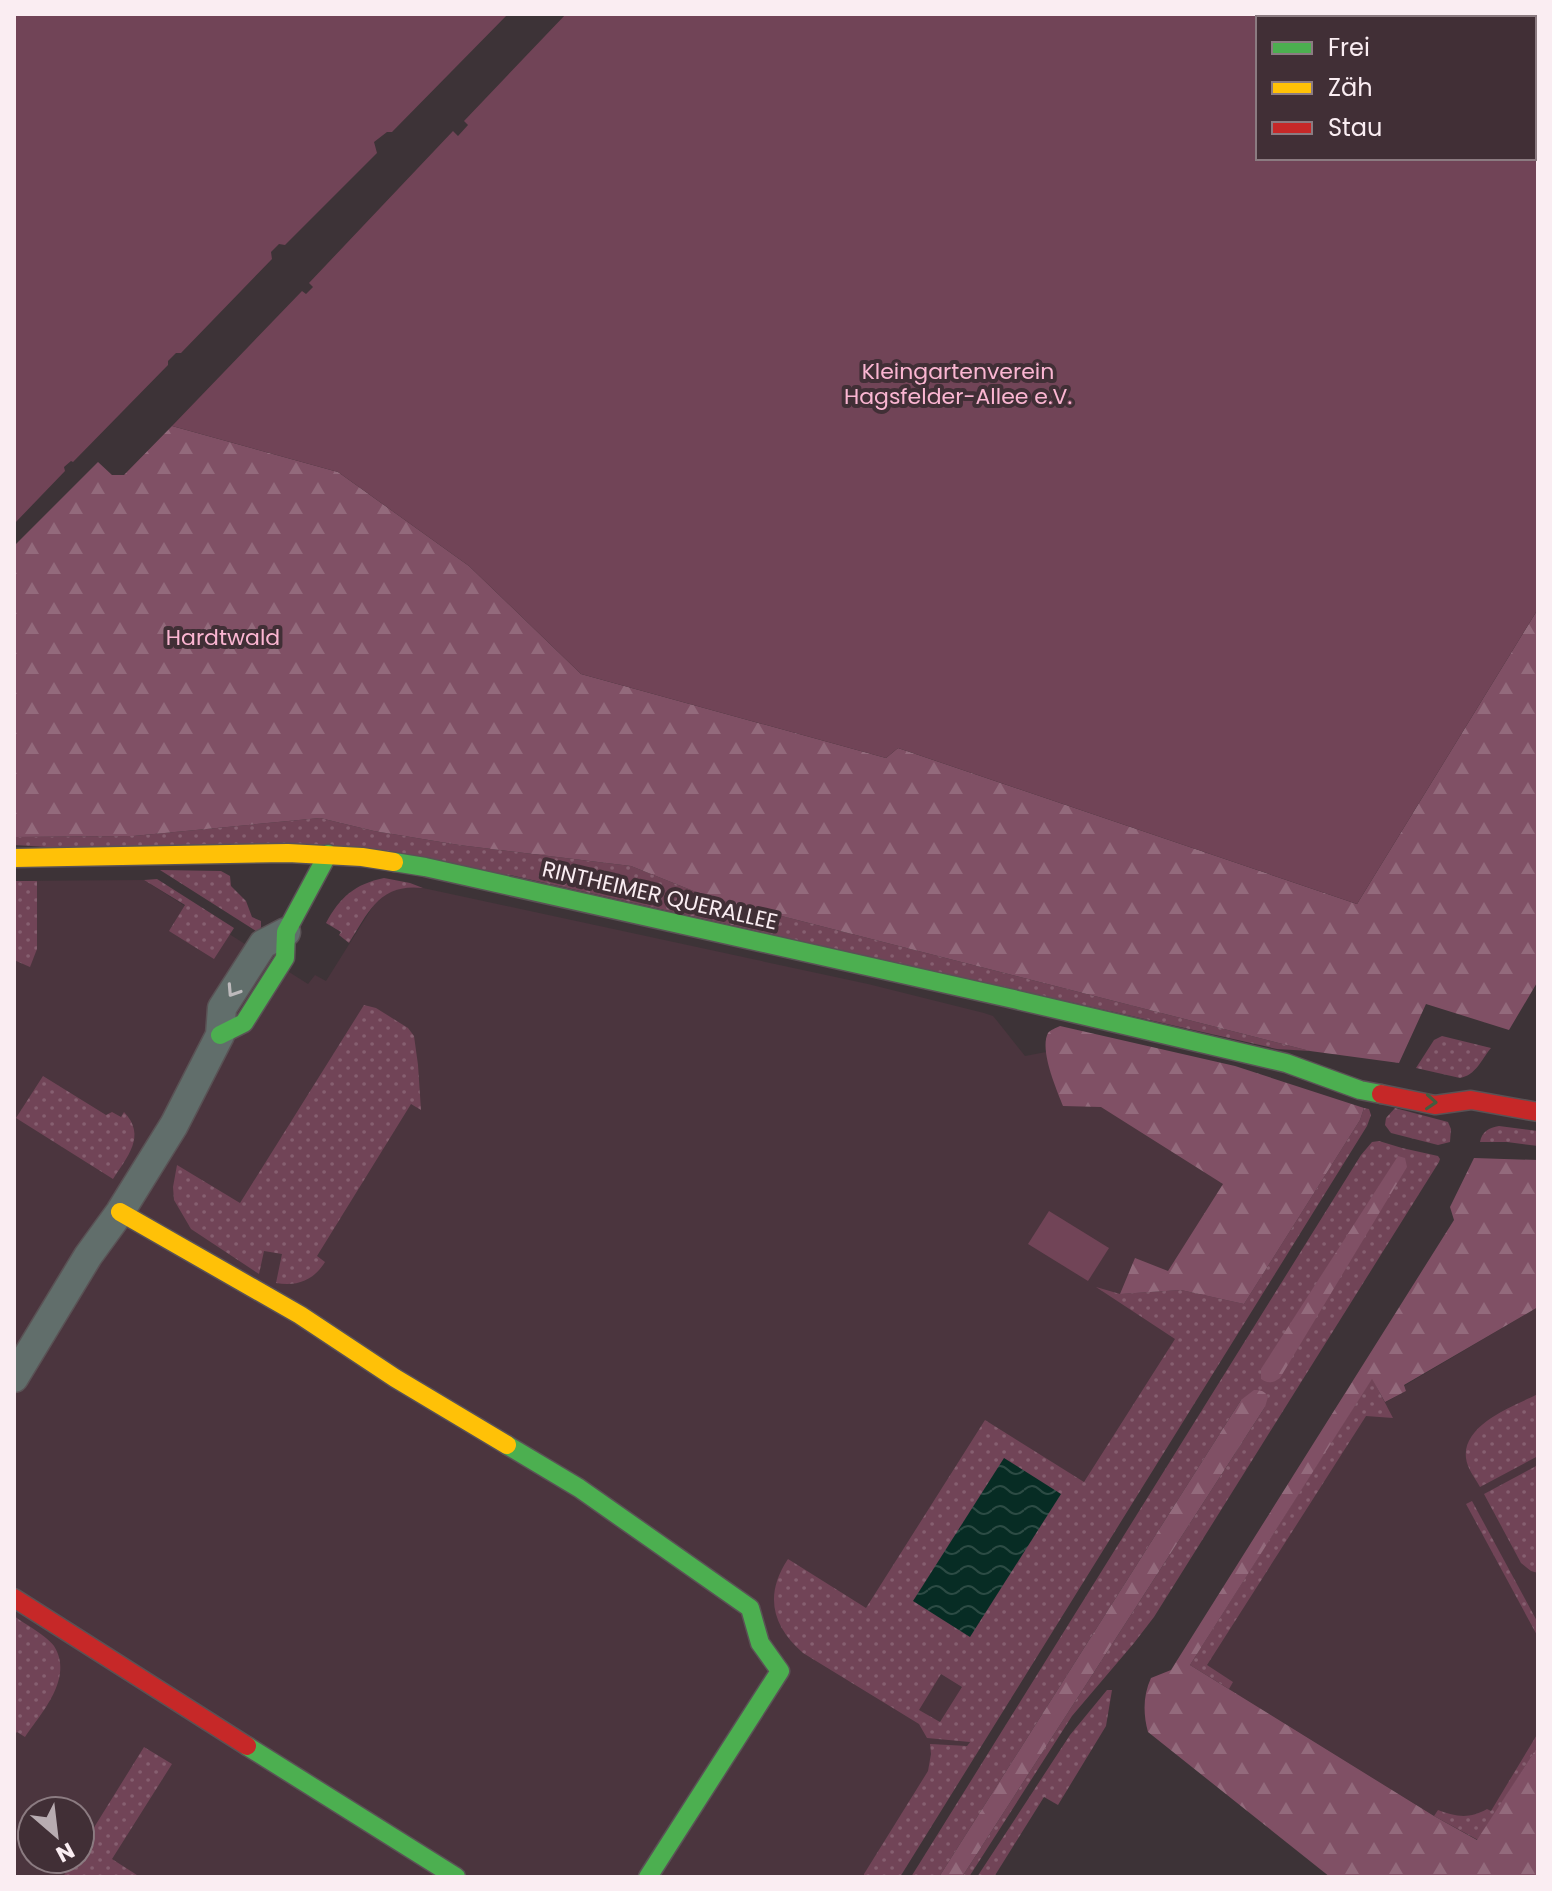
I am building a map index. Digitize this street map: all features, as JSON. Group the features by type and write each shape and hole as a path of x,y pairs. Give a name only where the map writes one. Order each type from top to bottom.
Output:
{"street":[{"name":"RINTHEIMER QUERALLEE","path":"14,858 288,853 362,857 425,867 1286,1063 1360,1090 1435,1105 1471,1100 1538,1112"},
{"path":"14,1378 88,1256 120,1212 174,1125 220,1035 222,1008 263,944 286,932 328,854"},
{"name":"RINTHEIMER QUERALLEE","path":"1286,1063 1353,1066"},
{"name":"RINTHEIMER QUERALLEE","path":"1451,1087 1471,1100"},
{"path":"120,1212 300,1315 395,1378 579,1488 750,1608 760,1643 780,1671 648,1877"},
{"path":"14,1598 177,1704 456,1877"}],"shaded area":[{"path":"144,880 308,984 315,975 326,981 375,903 385,894 410,886 423,888 868,984 984,1013 993,1016 1025,1056 1046,1052 1050,1031 1360,1120 885,1877 14,1877 14,881"},
{"path":"1538,1307 1538,1746 1478,1840 1190,1665 1372,1378 1386,1402 1406,1391 1404,1386"}],"green space":[{"path":"14,14 508,14 392,132 387,132 374,142 377,153 285,245 279,244 271,252 272,259 181,353 176,353 168,361 168,365 73,462 64,467 65,471 14,524"},
{"name":"Kleingartenverein Hagsfelder-Allee e.V.","path":"566,14 1538,14 1538,609 1357,904 898,748 886,758 581,674 469,566 338,472 172,426 302,291 306,294 313,287 309,283 453,131 458,136 468,125 464,121"},
{"name":"Hardtwald","path":"172,426 338,472 469,566 581,674 886,758 898,748 1357,904 1538,609 1538,981 1509,1030 1426,1004 1399,1063 1310,1051 711,898 631,866 459,845 374,831 320,818 133,836 14,837 14,546 98,462 112,475 124,475"},
{"path":"320,818 374,831 459,845 631,866 711,898 1310,1051 1277,1049 510,875 14,845 14,837 133,836"},
{"path":"160,870 221,871 230,876 231,886 246,901 252,917 261,921 259,933"},
{"path":"384,878 423,888 396,890 386,895 370,910 349,943 339,935 341,932 326,923 349,893"},
{"path":"157,879 234,928 214,959 169,931 185,905 144,880"},
{"path":"14,881 37,881 37,949 30,967 14,960"},
{"path":"364,1005 376,1008 408,1028 414,1036 421,1110 411,1104 317,1256 325,1262 321,1268 304,1281 276,1283 282,1254 264,1251 259,1274 191,1229 174,1200 177,1165 240,1203"},
{"path":"1060,1026 1235,1066 1364,1108 1360,1120 1244,1304 1181,1290 1120,1294 1135,1258 1168,1271 1223,1184 1101,1107 1063,1106 1046,1049 1048,1033"},
{"path":"1442,1036 1491,1048 1474,1070 1460,1078 1416,1068 1434,1040"},
{"path":"43,1076 106,1115 112,1112 121,1117 124,1112 131,1121 134,1130 132,1146 113,1179 16,1118"},
{"path":"1364,1108 1369,1109 1371,1115 1367,1126 900,1877 864,1877 928,1771 930,1744 967,1746 970,1742 927,1738 919,1724 803,1653 792,1643 778,1621 774,1597 780,1572 788,1559 866,1608 985,1420 1084,1482 1175,1339 1096,1287 1120,1294 1181,1290 1244,1304 1360,1120","holes":["941,1674 962,1687 940,1722 919,1710"]},
{"path":"1395,1108 1448,1122 1450,1142 1438,1145 1391,1133 1385,1125 1386,1118"},
{"path":"1499,1126 1538,1131 1538,1146 1480,1142 1486,1131"},
{"path":"1379,1141 1440,1159 1154,1617 1072,1716 969,1877 962,1877 1265,1407 1241,1400 939,1877 911,1877 1361,1155 1372,1142"},
{"path":"1398,1156 1405,1158 1407,1167 1280,1378 1266,1382 1261,1379 1261,1369"},
{"path":"1474,1158 1538,1160 1538,1307 1404,1385 1406,1391 1385,1402 1372,1379 1190,1665 1477,1840 1538,1746 1538,1877 1330,1877 1148,1732 1146,1691 1151,1678 1171,1670 1454,1220 1450,1207"},
{"path":"1049,1211 1109,1248 1088,1281 1028,1244"},
{"path":"1372,1378 1393,1418 1366,1416 1207,1665 1233,1682 1229,1689 1190,1665"},
{"path":"1254,1390 1267,1395 1265,1407 962,1877 939,1877 1241,1400"},
{"path":"1538,1394 1538,1456 1480,1487 1466,1458 1472,1435 1492,1418"},
{"path":"1538,1465 1538,1573 1521,1563 1484,1494"},
{"path":"1472,1501 1538,1623 1538,1637 1466,1504"},
{"path":"14,1616 51,1642 59,1658 58,1682 53,1694 25,1737 17,1732 14,1735"},
{"path":"1107,1690 1112,1690 1106,1726 1058,1805 1044,1797 994,1877 977,1877 1070,1735"},
{"path":"1538,1733 1538,1746 1478,1840 1434,1816 1438,1810 1463,1816 1487,1809 1491,1811"},
{"path":"144,1747 172,1764 112,1859 140,1877 63,1877 96,1875 96,1824"}],"water":[{"path":"1004,1458 1061,1494 970,1637 913,1601"}],"traffic: fast":[{"path":"220,1035 244,1023 285,958 286,932 328,854"},
{"path":"394,862 1009,998 1286,1063 1360,1090 1381,1094"},
{"path":"507,1445 579,1488 750,1608 760,1643 780,1671 648,1877"},
{"path":"247,1746 456,1877"}],"traffic: slow":[{"path":"14,858 288,853 394,862"},
{"path":"120,1212 300,1315 395,1378 507,1445"}],"traffic: jam":[{"path":"1381,1094 1435,1105 1471,1100 1538,1112"},
{"path":"14,1598 247,1746"}]}
